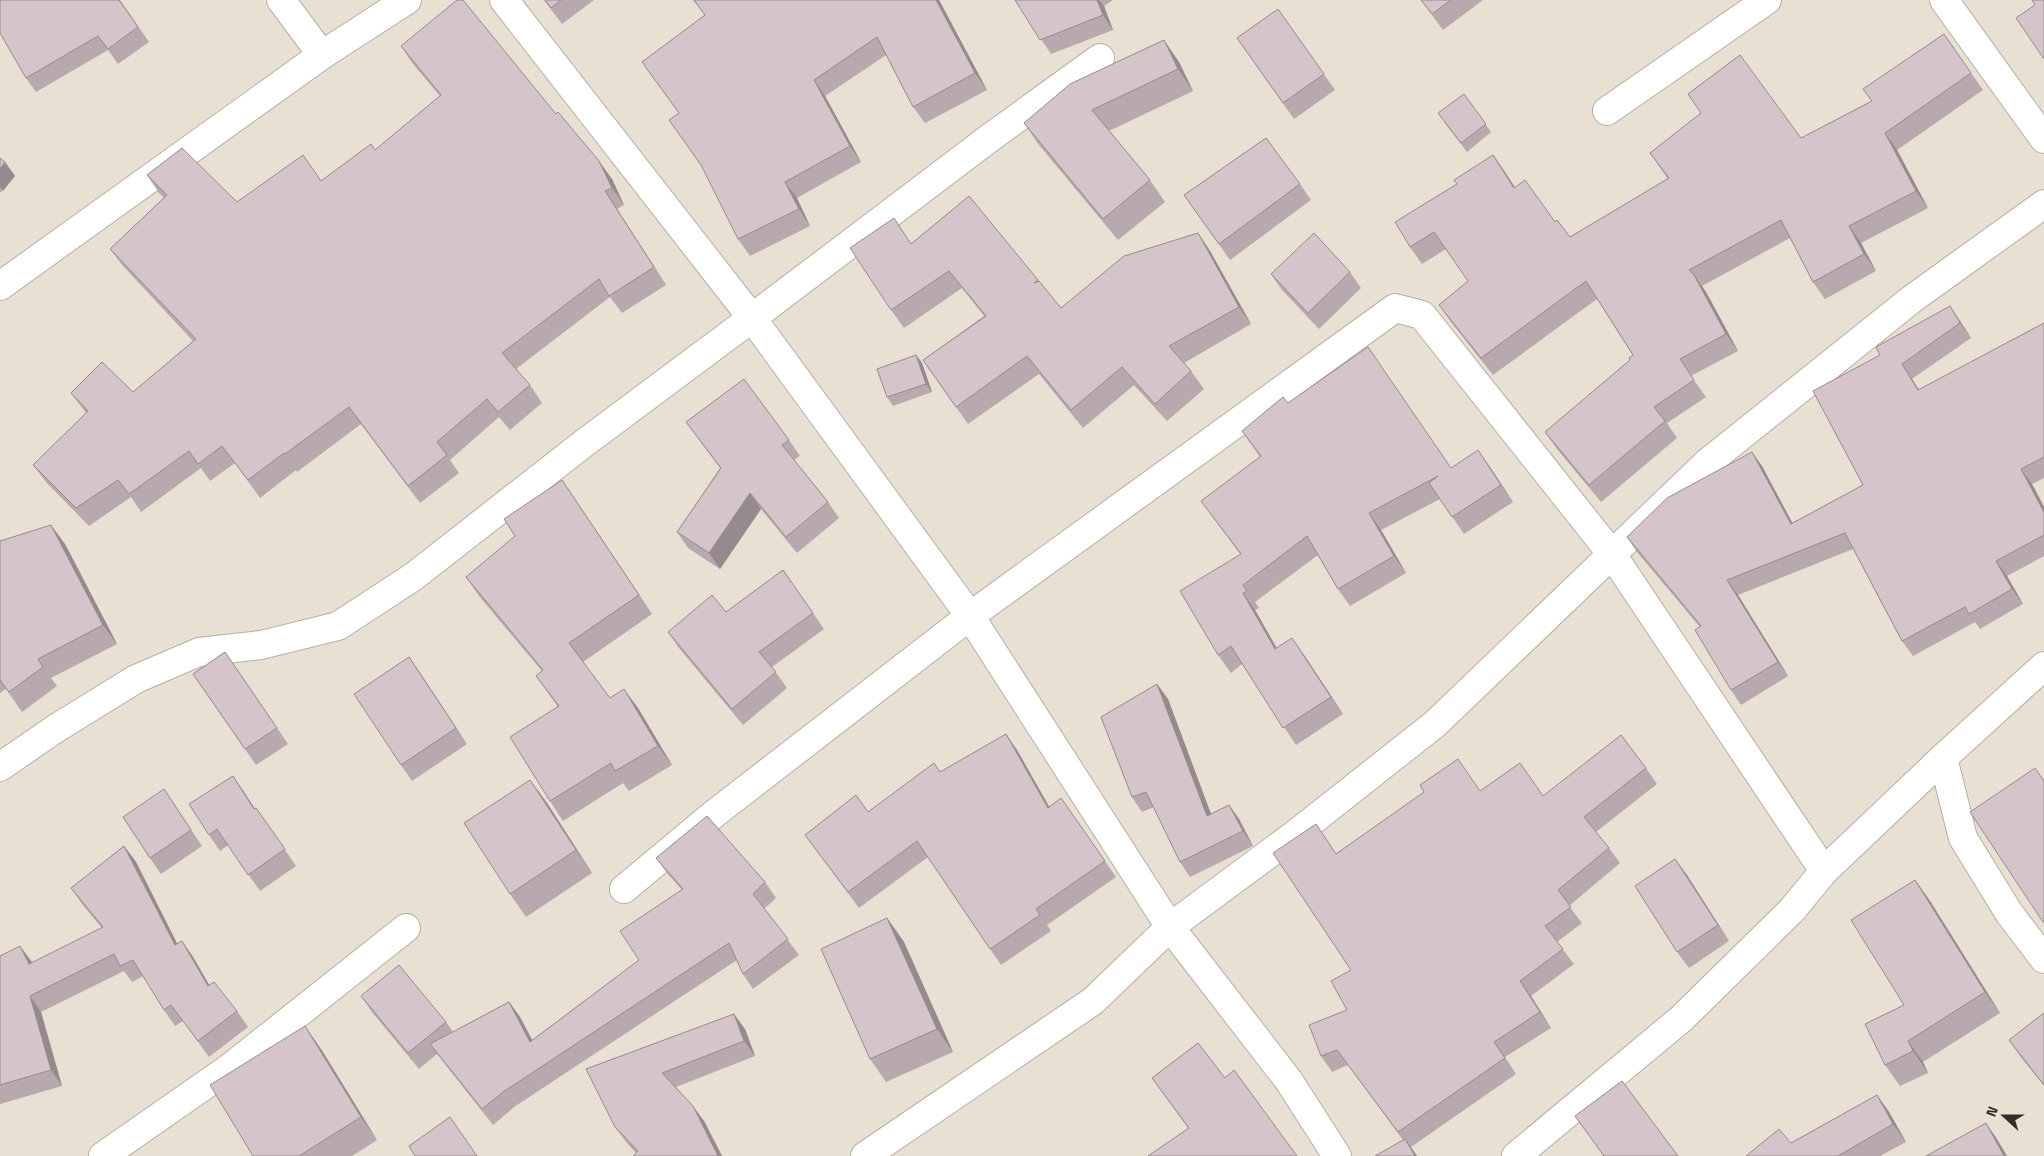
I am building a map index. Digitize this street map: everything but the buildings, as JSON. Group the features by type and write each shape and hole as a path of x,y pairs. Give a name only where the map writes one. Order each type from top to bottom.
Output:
{"street":[{"path":"281,0 322,55"},
{"path":"0,286 322,55 407,0"},
{"path":"504,0 752,318 970,616 1170,927 1289,1081 1337,1156"},
{"path":"1607,111 1767,0"},
{"path":"1944,0 2044,139"},
{"path":"0,767 55,729 136,679 199,652 261,646 338,626 414,577 583,444 991,137 1100,58"},
{"path":"865,1156 1093,1001 1170,927 1292,836 1435,724 1611,553 1707,463 1912,299 2044,204"},
{"path":"624,890 714,814 970,616 1395,308 1422,315 1611,553 1824,871"},
{"path":"1516,1156 1681,1019 1792,910 1824,871 1942,758 2044,666"},
{"path":"1942,758 1963,838 2009,913 2044,959"},
{"path":"103,1156 228,1069 406,928"}]}
